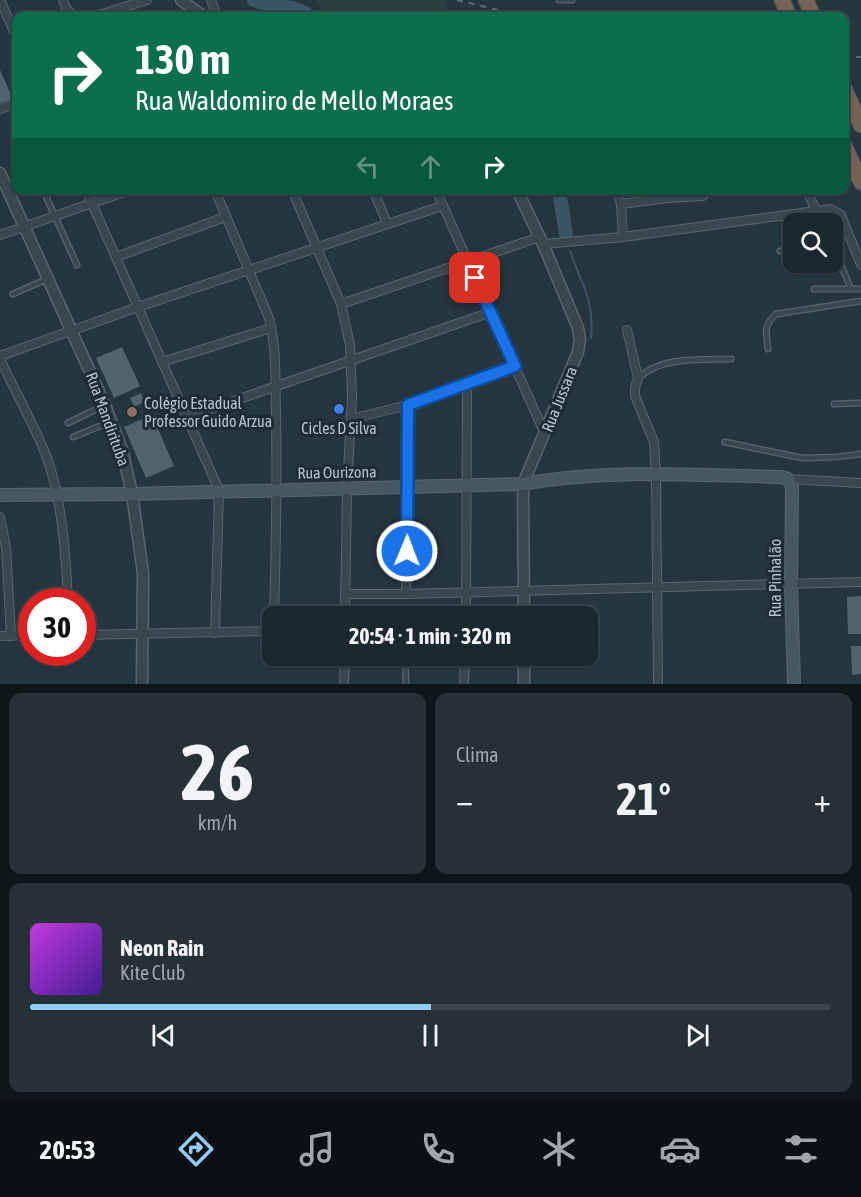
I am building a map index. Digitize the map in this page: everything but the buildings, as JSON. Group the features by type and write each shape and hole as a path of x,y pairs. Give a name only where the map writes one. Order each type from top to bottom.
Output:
{"highway":[{"path":"849,99 861,125"},
{"path":"849,156 861,182"}],"main road":[{"name":"Rua Ourizona","path":"0,495 523,484 548,480 656,474 785,478"},
{"name":"Rua Pinhalão","path":"785,478 792,487 790,584 794,684"}],"street":[{"path":"0,0 12,27"},
{"path":"109,12 147,0"},
{"path":"181,0 198,12"},
{"name":"Rua Mandirituba","path":"0,173 72,330 122,449 132,494 143,573 142,684"},
{"path":"88,195 219,490 215,633"},
{"path":"0,235 116,195"},
{"path":"217,195 271,327 275,358 278,489 274,606"},
{"path":"294,195 341,304 350,345 351,419 345,606"},
{"path":"375,195 387,224"},
{"path":"438,195 545,434"},
{"name":"Rua Jussara","path":"519,195 578,328 580,339 578,352 523,484 524,606"},
{"path":"618,195 621,204 623,237"},
{"path":"621,204 662,195"},
{"path":"685,195 704,195"},
{"path":"809,195 816,211"},
{"path":"68,588 67,567 56,495 46,457 0,358 138,307 442,206"},
{"path":"341,304 468,260 541,241 623,237 831,209 841,214 861,265"},
{"path":"116,257 225,217"},
{"path":"187,417 491,312"},
{"path":"162,362 271,327"},
{"path":"627,330 638,378 635,396 654,441 658,684"},
{"path":"351,419 408,405 515,366"},
{"path":"466,606 467,385"},
{"path":"406,594 408,405"},
{"path":"785,478 861,483"},
{"path":"0,517 6,548 11,636"},
{"path":"345,594 861,582"},
{"path":"96,635 262,632"},
{"path":"0,636 18,636"},
{"path":"344,684 345,666"},
{"path":"464,684 465,666"},
{"path":"524,666 524,684"}],"lane":[{"path":"559,0 572,0"},
{"path":"45,195 77,265"},
{"path":"843,270 850,288"},
{"path":"12,294 47,279"},
{"path":"814,289 861,289"},
{"path":"768,349 765,328 776,314 861,302"},
{"path":"638,378 646,371 663,363 731,358"},
{"path":"834,404 861,403"},
{"path":"68,423 105,405"},
{"path":"73,437 112,421"},
{"path":"725,442 802,458 861,454"},
{"path":"405,666 406,684"}],"green space":[{"path":"316,0 446,0 448,12 324,12"}],"waterway":[{"path":"254,0 303,12"},
{"path":"560,195 566,234"},
{"path":"570,251 589,302 591,338"}],"railway":[{"path":"457,0 506,12"},
{"path":"849,56 861,57"}],"place":[{"name":"Cicles D Silva","path":"339,409"},
{"name":"Colégio Estadual Professor Guido Arzua","path":"132,412"}],"route":[{"path":"407,551 408,405 515,366 475,278"}]}
